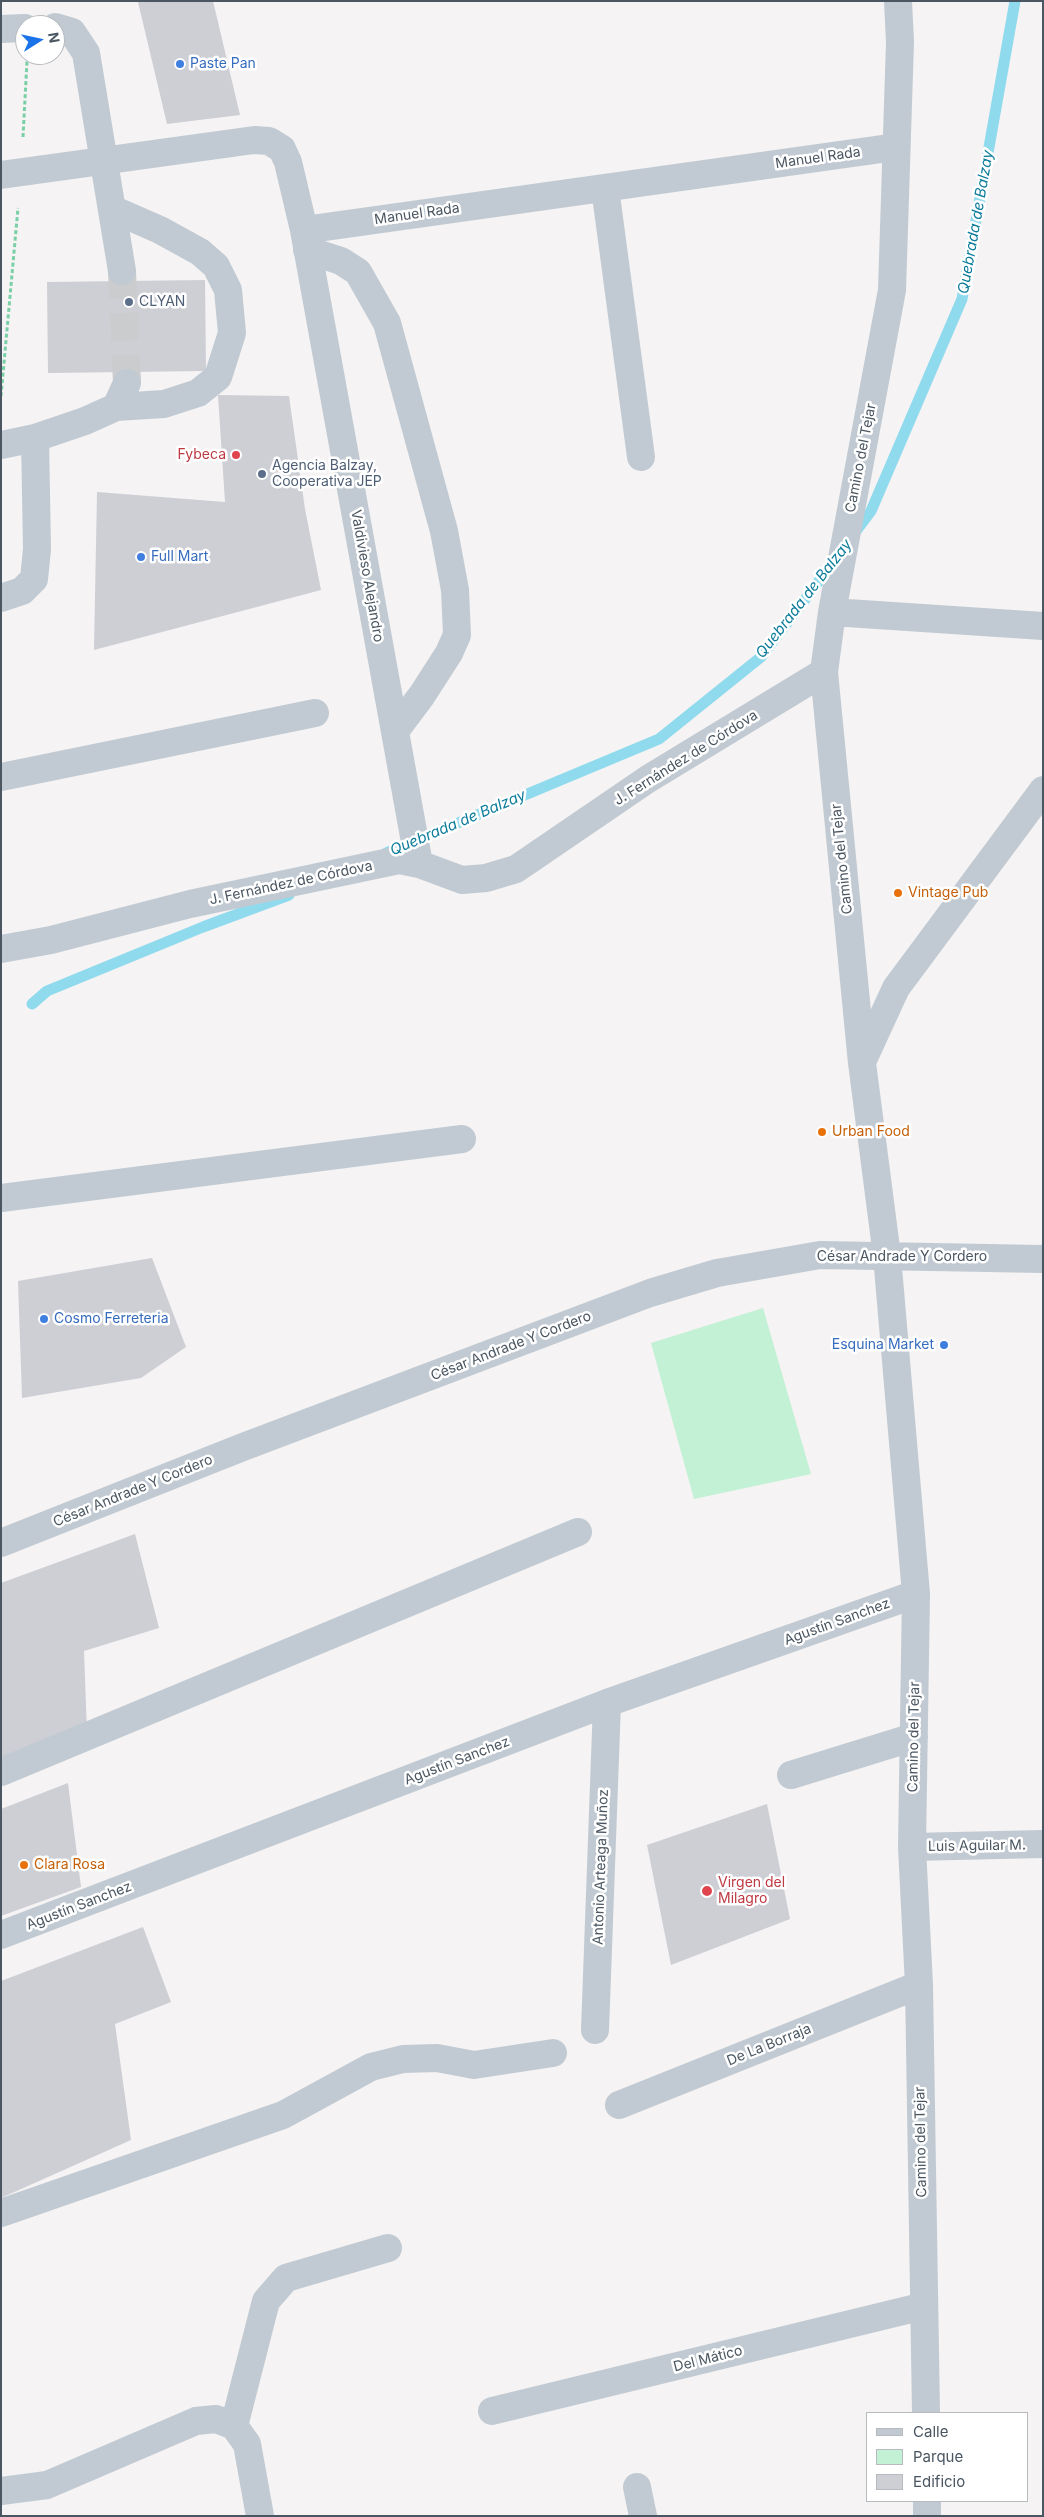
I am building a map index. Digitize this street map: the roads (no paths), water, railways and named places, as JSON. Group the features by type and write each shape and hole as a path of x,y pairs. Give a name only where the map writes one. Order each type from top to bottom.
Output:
{"street":[{"name":"Camino del Tejar","path":"898,1 900,42 892,290 832,612 824,672 862,1063 887,1256 916,1594 912,1847 919,1985 926,2412"},
{"path":"1,29 15,28"},
{"path":"65,30 72,32 86,53 122,271"},
{"path":"11,173 254,140 268,140 282,149 288,162 306,240 358,272 388,323 444,531 455,590 457,635 449,653 422,695 395,731"},
{"name":"Manuel Rada","path":"306,240 605,188 896,147"},
{"path":"605,188 641,457"},
{"path":"1,446 35,438 85,421 122,395 164,404 198,393 218,377 232,333 228,290 216,266 200,252 160,230 112,209"},
{"name":"Valdivieso Alejandro","path":"306,240 410,814 412,858"},
{"path":"1,598 22,592 34,579 37,549 35,438"},
{"path":"832,612 1043,626"},
{"name":"J. Fernández de Córdova","path":"1,949 51,940 190,904 412,858 462,880 486,878 516,869 648,778 824,672"},
{"path":"1,777 315,713"},
{"path":"862,1063 896,988 1043,790"},
{"path":"1,1198 462,1139"},
{"name":"César Andrade Y Cordero","path":"1,1543 243,1447 650,1293 717,1273 820,1255 1043,1259"},
{"path":"1,1772 578,1532"},
{"name":"Agustín Sanchez","path":"1,1935 607,1703 916,1594"},
{"name":"Antonio Arteaga Muñoz","path":"594,2030 607,1703"},
{"path":"791,1775 914,1737"},
{"name":"Luis Aguilar M.","path":"912,1847 1043,1844"},
{"name":"De La Borraja","path":"619,2105 919,1985"},
{"path":"1,2213 283,2115 371,2067 403,2059 428,2058 474,2066 553,2053"},
{"path":"234,2426 266,2301 286,2278 388,2248"},
{"name":"Del Mático","path":"492,2411 924,2306"},
{"path":"1,2491 47,2485 196,2421 216,2419 234,2426 247,2444 260,2516"},
{"path":"637,2487 643,2516"},
{"path":"927,2502 927,2516"}],"waterway":[{"name":"Quebrada de Balzay","path":"853,535 871,511 962,299 1015,1"},
{"name":"Quebrada de Balzay","path":"386,853 659,739 761,657 835,560"},
{"name":"Quebrada de Balzay","path":"32,1004 47,991 203,927 289,895"}],"tunnel":[{"path":"122,271 127,383"}],"place":[{"name":"Paste Pan","path":"180,64"},
{"name":"CLYAN","path":"129,302"},
{"name":"Fybeca","path":"236,455"},
{"name":"Agencia Balzay, Cooperativa JEP","path":"262,474"},
{"name":"Full Mart","path":"141,557"},
{"name":"Vintage Pub","path":"898,893"},
{"name":"Urban Food","path":"822,1132"},
{"name":"Cosmo Ferreteria","path":"44,1319"},
{"name":"Esquina Market","path":"944,1345"},
{"name":"Clara Rosa","path":"24,1865"},
{"name":"Virgen del Milagro","path":"707,1891"}]}
